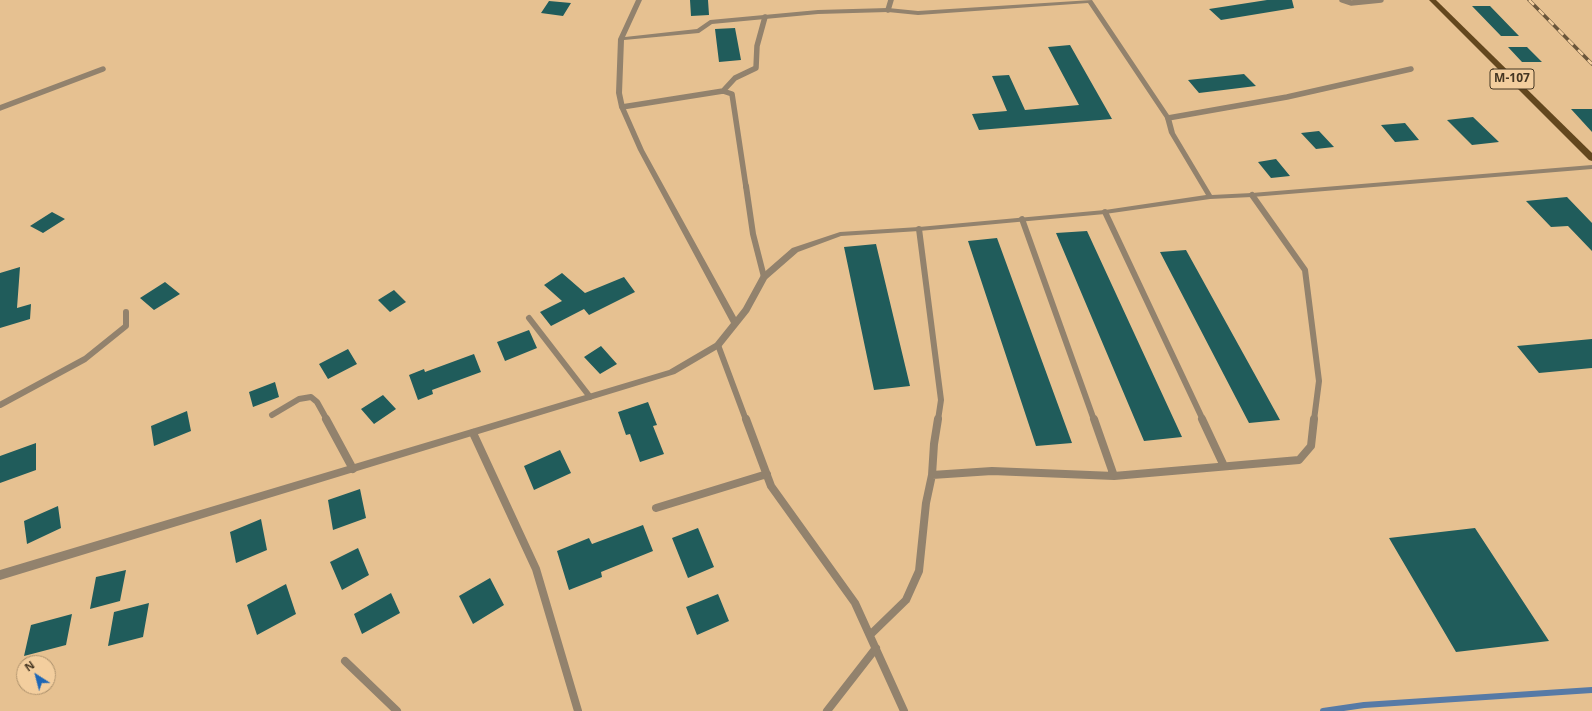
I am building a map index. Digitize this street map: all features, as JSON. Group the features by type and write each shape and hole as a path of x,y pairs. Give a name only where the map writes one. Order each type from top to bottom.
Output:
{"main road":[{"name":"М-107","path":"1432,0 1592,158"}],"street":[{"path":"639,0 621,39 620,93 622,107 641,150 735,323"},
{"path":"621,39 699,31 710,22 818,12 888,10 918,13 1089,0 1168,118 1172,133 1210,197"},
{"path":"0,575 672,372 718,345 746,310 764,277 795,250 840,234 919,230 1105,212 1210,197 1252,195 1592,167"}],"lane":[{"path":"888,10 891,0"},
{"path":"1342,0 1351,3 1381,0"},
{"path":"723,91 735,78 756,68 757,46 765,17"},
{"path":"0,108 103,69"},
{"path":"1168,118 1287,98 1411,69"},
{"path":"622,107 723,91 732,94 753,234 764,277"},
{"path":"932,475 992,471 1114,476 1299,460 1311,446 1319,381 1305,270 1252,195"},
{"path":"1105,212 1224,466"},
{"path":"1022,219 1114,476"},
{"path":"870,635 906,600 919,571 926,503 932,475 934,444 941,400 919,230"},
{"path":"0,405 85,359 126,326 126,312"},
{"path":"529,318 590,397"},
{"path":"718,345 771,486 855,603 904,711"},
{"path":"272,416 299,399 311,397 317,402 353,469"},
{"path":"472,433 536,568 578,711"},
{"path":"656,508 767,474"},
{"path":"827,711 876,648"},
{"path":"346,661 396,711"}],"building":[{"path":"690,0 708,0 709,15 691,16"},
{"path":"1267,0 1292,0 1294,8 1221,20 1209,9"},
{"path":"549,1 571,3 563,16 541,13"},
{"path":"1472,6 1490,6 1519,36 1501,36"},
{"path":"735,28 741,60 719,62 715,29"},
{"path":"1070,45 1112,119 979,130 972,114 1007,111 992,76 1009,75 1025,110 1079,105 1048,47"},
{"path":"1508,47 1527,47 1542,62 1522,62"},
{"path":"1244,74 1256,86 1199,93 1188,80"},
{"path":"1571,109 1592,109 1592,132"},
{"path":"1473,117 1499,142 1472,145 1447,120"},
{"path":"1405,123 1419,140 1395,142 1381,125"},
{"path":"1319,131 1334,147 1316,149 1301,133"},
{"path":"1276,159 1290,176 1271,178 1258,162"},
{"path":"1567,197 1592,223 1592,251 1568,226 1551,227 1526,201"},
{"path":"52,212 65,219 43,233 30,226"},
{"path":"1087,231 1182,437 1144,441 1056,233"},
{"path":"997,238 1072,443 1036,446 968,241"},
{"path":"876,244 910,386 874,390 844,247"},
{"path":"1186,250 1280,420 1249,423 1160,252"},
{"path":"20,267 17,308 31,304 30,319 0,328 0,273"},
{"path":"562,273 585,293 624,277 635,292 589,315 584,309 551,326 540,312 562,301 544,285"},
{"path":"165,282 180,294 154,310 140,298"},
{"path":"394,290 406,302 390,312 378,300"},
{"path":"529,330 537,348 505,361 497,342"},
{"path":"1592,339 1592,368 1539,373 1517,346"},
{"path":"601,346 617,364 600,374 584,357"},
{"path":"348,349 357,364 328,379 319,364"},
{"path":"474,354 481,372 432,390 433,394 418,400 409,375 424,369 425,372"},
{"path":"275,382 279,397 253,407 249,392"},
{"path":"383,395 396,409 374,424 361,409"},
{"path":"648,402 657,425 653,426 664,454 640,462 630,434 626,435 618,412"},
{"path":"187,411 191,431 154,446 151,426"},
{"path":"36,443 36,470 0,483 0,456"},
{"path":"560,450 571,473 534,490 524,466"},
{"path":"360,489 366,518 333,530 328,500"},
{"path":"58,506 61,528 27,544 24,521"},
{"path":"261,519 267,550 236,563 230,532"},
{"path":"643,525 653,551 601,572 602,577 569,590 557,551 589,538 592,544"},
{"path":"698,528 714,567 688,578 672,538"},
{"path":"1475,528 1549,641 1456,652 1389,538"},
{"path":"358,548 369,575 342,590 330,562"},
{"path":"126,570 120,601 90,609 96,577"},
{"path":"490,578 504,605 473,624 459,596"},
{"path":"286,584 296,614 257,635 247,605"},
{"path":"391,593 400,613 362,634 354,614"},
{"path":"718,594 729,621 697,635 686,607"},
{"path":"149,603 143,637 108,646 114,612"},
{"path":"72,614 66,645 24,655 31,625"}],"waterway":[{"path":"1323,711 1364,705 1592,690"}],"railway":[{"path":"1529,0 1592,64"}]}
